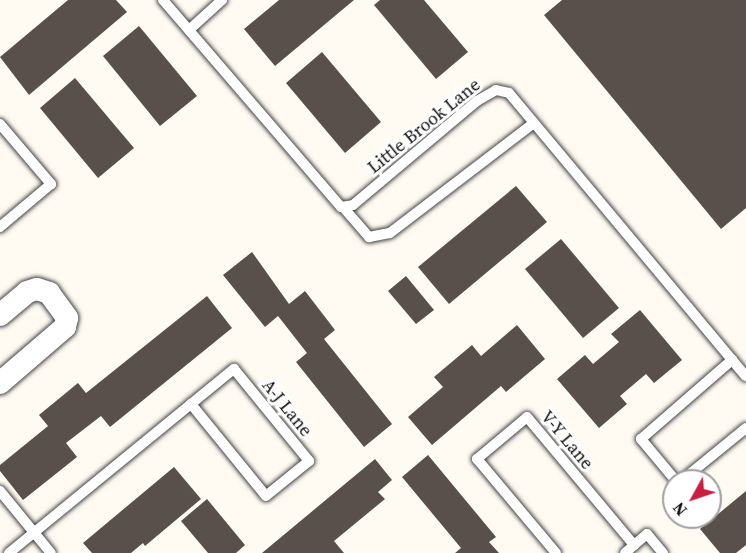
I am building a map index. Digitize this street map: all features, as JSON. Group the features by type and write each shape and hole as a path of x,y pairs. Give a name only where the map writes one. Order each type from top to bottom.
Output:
{"street":[{"path":"0,315 27,292 37,289 49,294 67,318 65,327 0,382"}],"lane":[{"path":"163,0 336,204 343,207 369,237 390,233 534,123"},
{"path":"189,30 222,0"},
{"name":"Little Brook Lane","path":"343,207 353,205 477,101 496,90 509,93 746,376"},
{"path":"0,124 51,184 1,224"},
{"path":"667,469 641,439 732,360"},
{"name":"A-J Lane","path":"9,553 34,533 191,404 234,369 309,460 266,496 191,404"},
{"name":"V-Y Lane","path":"556,553 477,459 527,417 634,545"},
{"path":"693,469 746,428"},
{"path":"0,491 51,553"},
{"path":"625,553 647,534 663,553"}],"building":[{"path":"68,0 116,0 127,12 29,95 0,57"},
{"path":"279,0 354,0 275,66 244,29"},
{"path":"380,0 424,0 468,52 436,79 374,5"},
{"path":"562,0 746,0 746,208 721,229 544,15"},
{"path":"139,26 197,96 160,126 103,56"},
{"path":"322,52 381,122 345,153 286,83"},
{"path":"75,78 134,148 98,178 40,108"},
{"path":"516,186 547,222 449,304 418,267"},
{"path":"561,239 619,308 583,338 525,269"},
{"path":"252,252 289,304 305,291 335,330 324,339 392,424 364,447 296,362 307,353 278,316 265,327 223,275"},
{"path":"406,276 434,310 416,324 388,291"},
{"path":"207,296 232,328 110,427 101,416 66,443 77,457 23,500 0,471 0,465 48,426 39,415 78,383 86,393"},
{"path":"640,310 682,360 654,383 646,374 620,396 627,404 599,428 557,379 585,355 593,364 619,342 611,334"},
{"path":"517,325 545,359 506,392 501,386 432,445 408,417 443,387 434,377 472,345 481,356"},
{"path":"428,455 496,537 489,542 499,553 455,553 461,548 402,477"},
{"path":"375,459 392,480 378,492 385,499 334,541 344,553 262,553"},
{"path":"174,467 201,499 145,546 143,543 131,553 92,553 83,543"},
{"path":"746,491 746,545 736,553 720,553 700,529 722,529 722,511"},
{"path":"207,499 245,545 236,553 208,553 181,521"}]}
